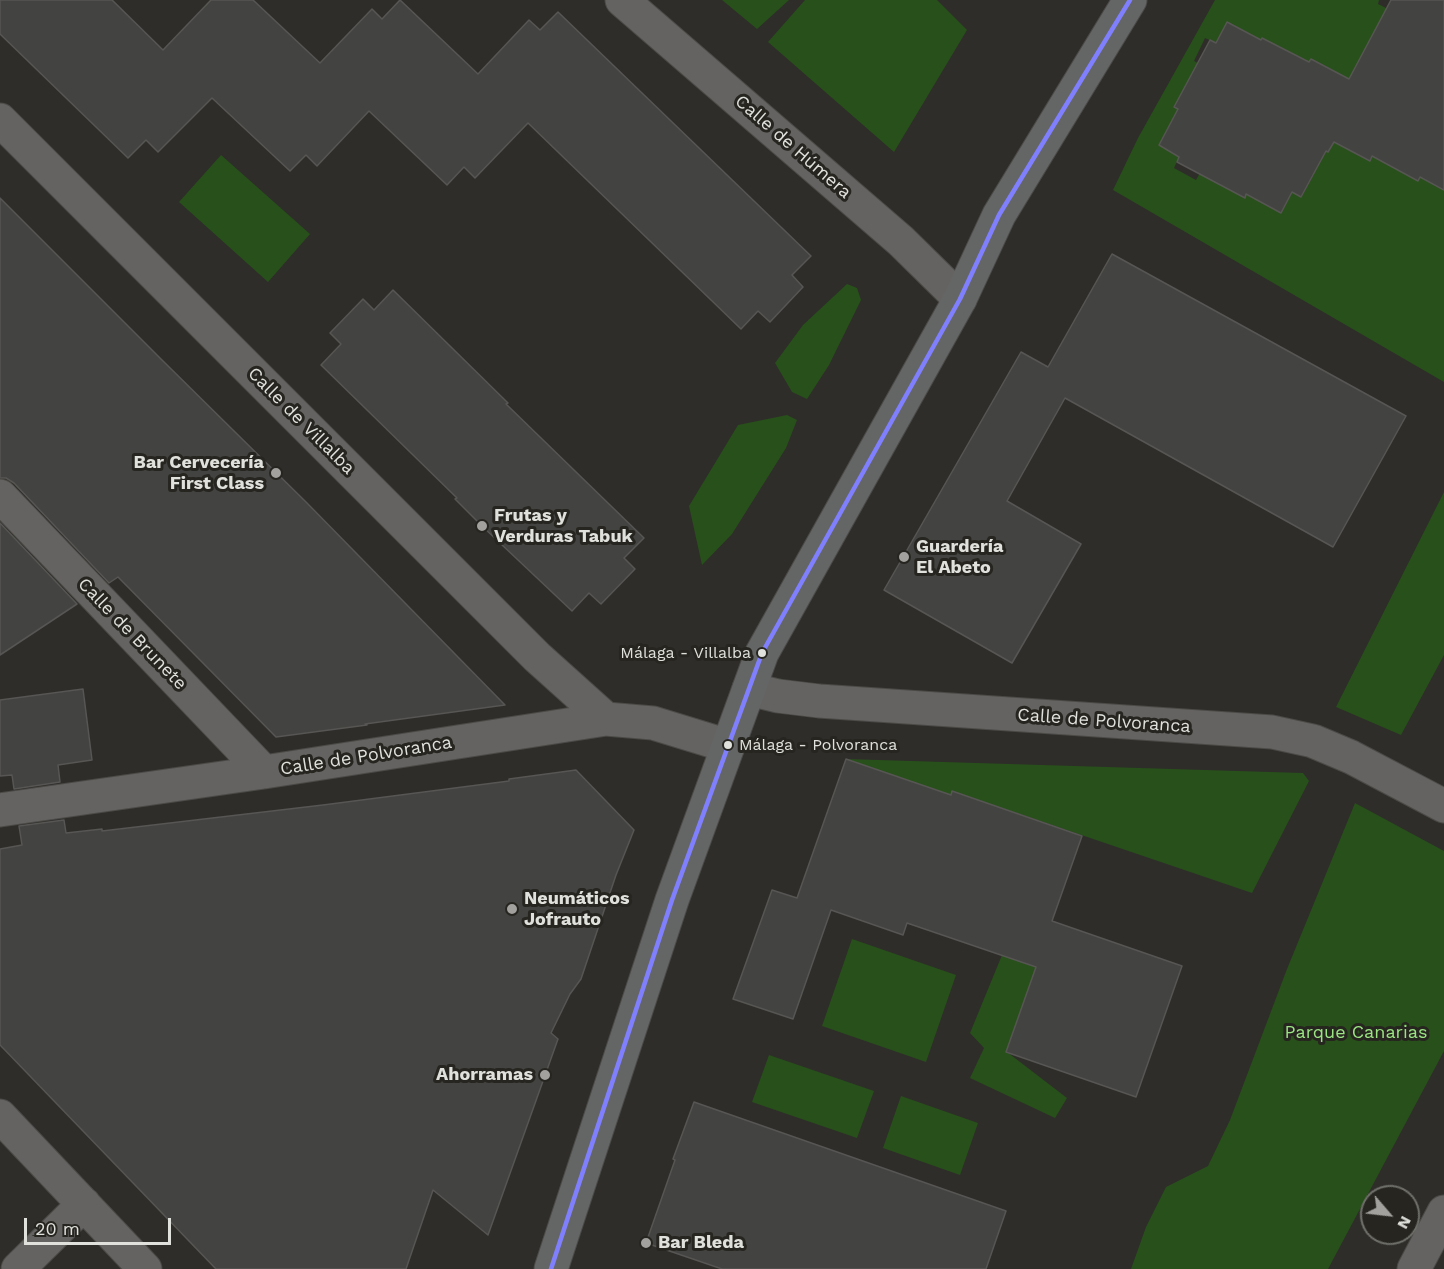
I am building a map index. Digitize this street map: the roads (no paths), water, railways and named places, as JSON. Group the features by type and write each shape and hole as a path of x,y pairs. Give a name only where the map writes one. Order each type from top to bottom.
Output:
{"main road":[{"path":"551,1269 672,900 762,653 960,299 999,215 1130,0"}],"street":[{"name":"Calle de Húmera","path":"622,0 901,241 960,299"},
{"name":"Calle de Villalba","path":"0,120 529,648 606,719"},
{"name":"Calle de Brunete","path":"0,496 264,772"},
{"name":"Calle de Polvoranca","path":"749,689 778,696 819,700 1272,732 1313,741 1351,757 1444,806"},
{"name":"Calle de Polvoranca","path":"0,810 606,719 653,723 728,746"},
{"path":"0,1116 145,1269"},
{"path":"18,1269 84,1204"},
{"path":"1414,1269 1444,1212"}],"place":[{"name":"Bar Cervecería First Class","path":"276,473"},
{"name":"Frutas y Verduras Tabuk","path":"482,526"},
{"name":"Guardería El Abeto","path":"904,557"},
{"name":"Málaga - Villalba","path":"762,653"},
{"name":"Málaga - Polvoranca","path":"728,745"},
{"name":"Neumáticos Jofrauto","path":"512,909"},
{"name":"Ahorramas","path":"545,1075"},
{"name":"Bar Bleda","path":"646,1243"}],"park label":[{"name":"Parque Canarias","path":"1356,1033"}]}
